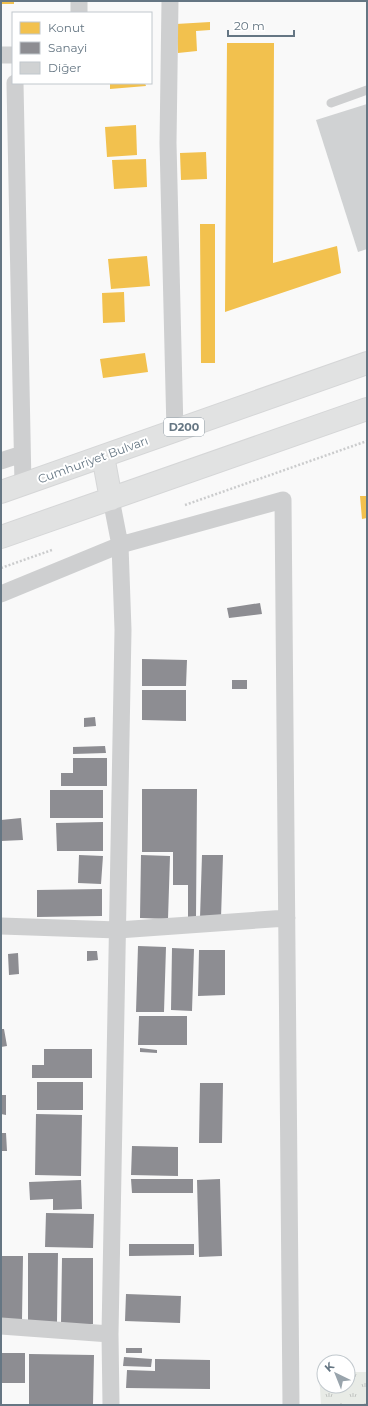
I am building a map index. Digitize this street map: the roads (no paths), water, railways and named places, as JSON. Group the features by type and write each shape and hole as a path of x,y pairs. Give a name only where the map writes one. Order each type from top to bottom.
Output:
{"main road":[{"name":"Cumhuriyet Bulvarı","path":"1,492 367,363"},
{"path":"1,537 367,410"},
{"path":"103,456 111,498"}],"street":[{"path":"79,1 79,12"},
{"path":"170,1 168,143 175,431"},
{"path":"1,55 12,55"},
{"path":"15,84 23,485"},
{"path":"1,461 22,454"},
{"path":"111,498 120,545 123,630 110,1334 111,1405"},
{"path":"1,594 120,545 283,500 291,1405"},
{"path":"1,926 118,930 287,918"},
{"path":"1,1326 110,1334"}],"lane":[{"path":"331,103 367,90"}]}
